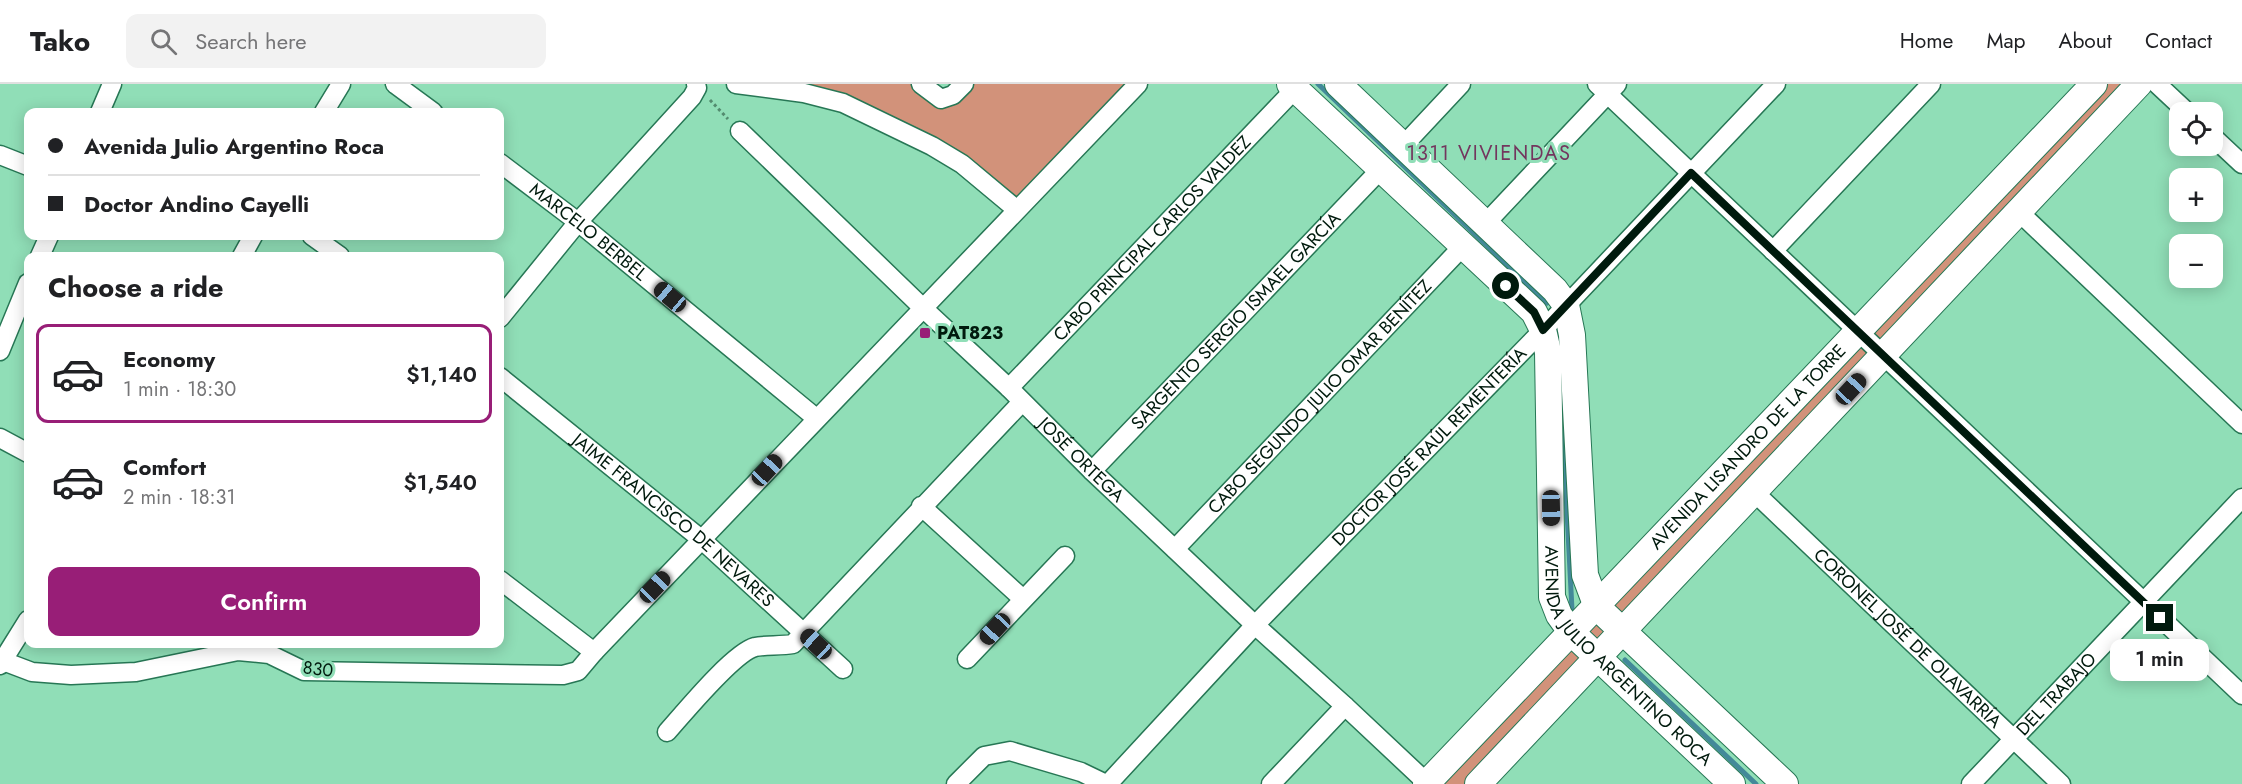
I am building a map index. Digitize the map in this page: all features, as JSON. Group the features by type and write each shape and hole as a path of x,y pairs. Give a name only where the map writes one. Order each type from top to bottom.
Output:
{"main road":[{"name":"AVENIDA JULIO ARGENTINO ROCA","path":"1338,84 1486,223 1555,290 1566,305 1572,335 1585,576 1597,607 1785,784"},
{"name":"AVENIDA LISANDRO DE LA TORRE","path":"1427,784 2094,84"},
{"name":"AVENIDA LISANDRO DE LA TORRE","path":"1478,784 2139,84"},
{"name":"AVENIDA JULIO ARGENTINO ROCA","path":"1292,86 1534,312 1543,330 1548,352 1552,597 1559,615 1572,633 1732,784"}],"street":[{"path":"102,108 112,84"},
{"path":"326,108 341,84"},
{"path":"395,84 428,108"},
{"path":"736,84 804,93 843,103 932,146 962,164 1017,209"},
{"path":"921,84 941,99 953,94 964,84"},
{"name":"830","path":"1,663 32,672 71,675 136,672 238,651 272,649 304,671 563,675 578,671 816,418 924,309 1138,84"},
{"path":"1403,146 1461,84"},
{"name":"DOCTOR JOSÉ RAÚL REMENTERÍA","path":"1107,784 1255,625 1543,330 1776,84"},
{"path":"1773,250 1932,84"},
{"path":"2157,84 2176,102"},
{"path":"504,313 578,222 692,97 697,86"},
{"name":"CABO PRINCIPAL CARLOS VALDEZ","path":"1009,388 1292,86"},
{"path":"1486,223 1608,87 1691,173 2242,696"},
{"name":"JOSÉ ORTEGA","path":"740,131 1009,388 1092,471 1427,784"},
{"path":"2223,146 2242,164"},
{"path":"0,154 24,164"},
{"name":"MARCELO BERBEL","path":"504,166 578,222 816,418"},
{"name":"SARGENTO SERGIO ISMAEL GARCÍA","path":"1092,471 1381,169"},
{"path":"2018,211 2242,424"},
{"path":"318,240 334,252"},
{"name":"CABO SEGUNDO JULIO OMAR BENÍTEZ","path":"1175,549 1464,245"},
{"path":"0,351 24,293"},
{"name":"JAIME FRANCISCO DE NEVARES","path":"504,380 701,539 843,669"},
{"path":"667,732 737,657 755,647 793,644 921,506 1022,402"},
{"path":"0,438 24,451"},
{"name":"CORONEL JOSÉ DE OLAVARRÍA","path":"1754,492 2061,784"},
{"name":"DEL TRABAJO","path":"1971,784 2242,498"},
{"path":"921,506 1023,599"},
{"path":"967,659 1065,556"},
{"path":"504,583 594,652"},
{"path":"1,663 24,626"},
{"path":"1271,784 1346,706"},
{"path":"956,784 984,756 1010,751 1081,772 1107,784"}],"path":[{"path":"697,86 740,131"}],"shaded area":[{"path":"736,84 921,84 941,99 964,84 1138,84 1016,209 962,164 843,103"},
{"path":"2094,84 2139,84 1478,784 1426,784"}],"waterway":[{"path":"1318,84 1547,303"},
{"path":"1558,329 1559,349"},
{"path":"1561,394 1572,610"},
{"path":"1625,660 1756,784"}],"place":[{"name":"PAT823","path":"925,333"}],"district":[{"name":"1311 VIVIENDAS","path":"1489,153"}],"route":[{"path":"1506,286 1534,312 1543,330 1691,173 2160,618"}]}
